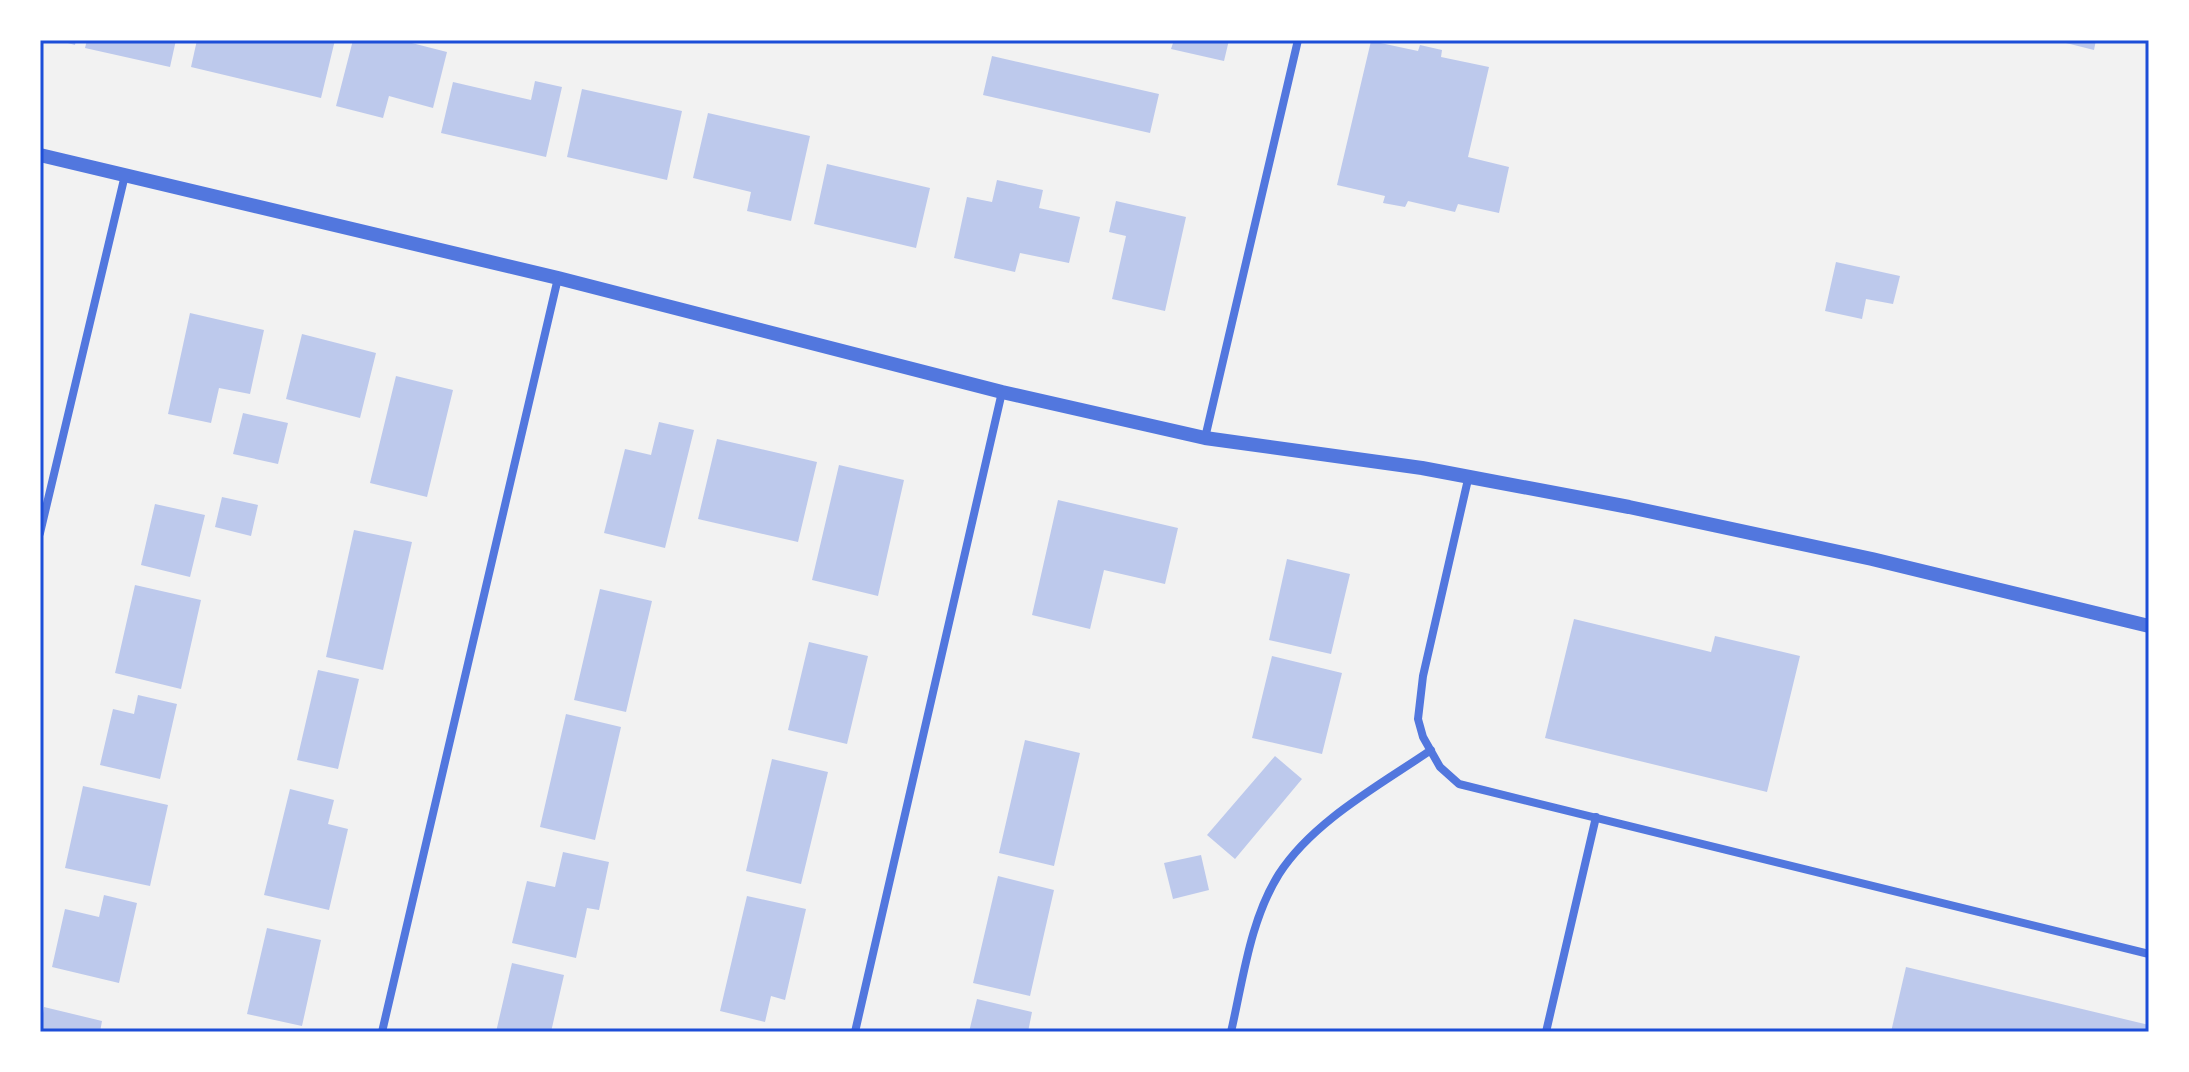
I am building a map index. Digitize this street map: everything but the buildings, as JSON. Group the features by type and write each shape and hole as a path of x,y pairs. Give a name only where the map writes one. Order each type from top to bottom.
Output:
{"street":[{"path":"1205,438 1298,40"},
{"path":"40,155 558,278 1002,392 1205,438 1469,475 1872,559 2149,626"},
{"path":"40,533 125,175"},
{"path":"382,1032 558,278"},
{"path":"855,1032 1002,392"},
{"path":"1469,475 1423,676 1418,719 1423,737 1440,767 1459,784 2149,954"},
{"path":"1231,1032 1257,921 1279,873 1320,827 1431,750"},
{"path":"1546,1032 1596,817"}]}
